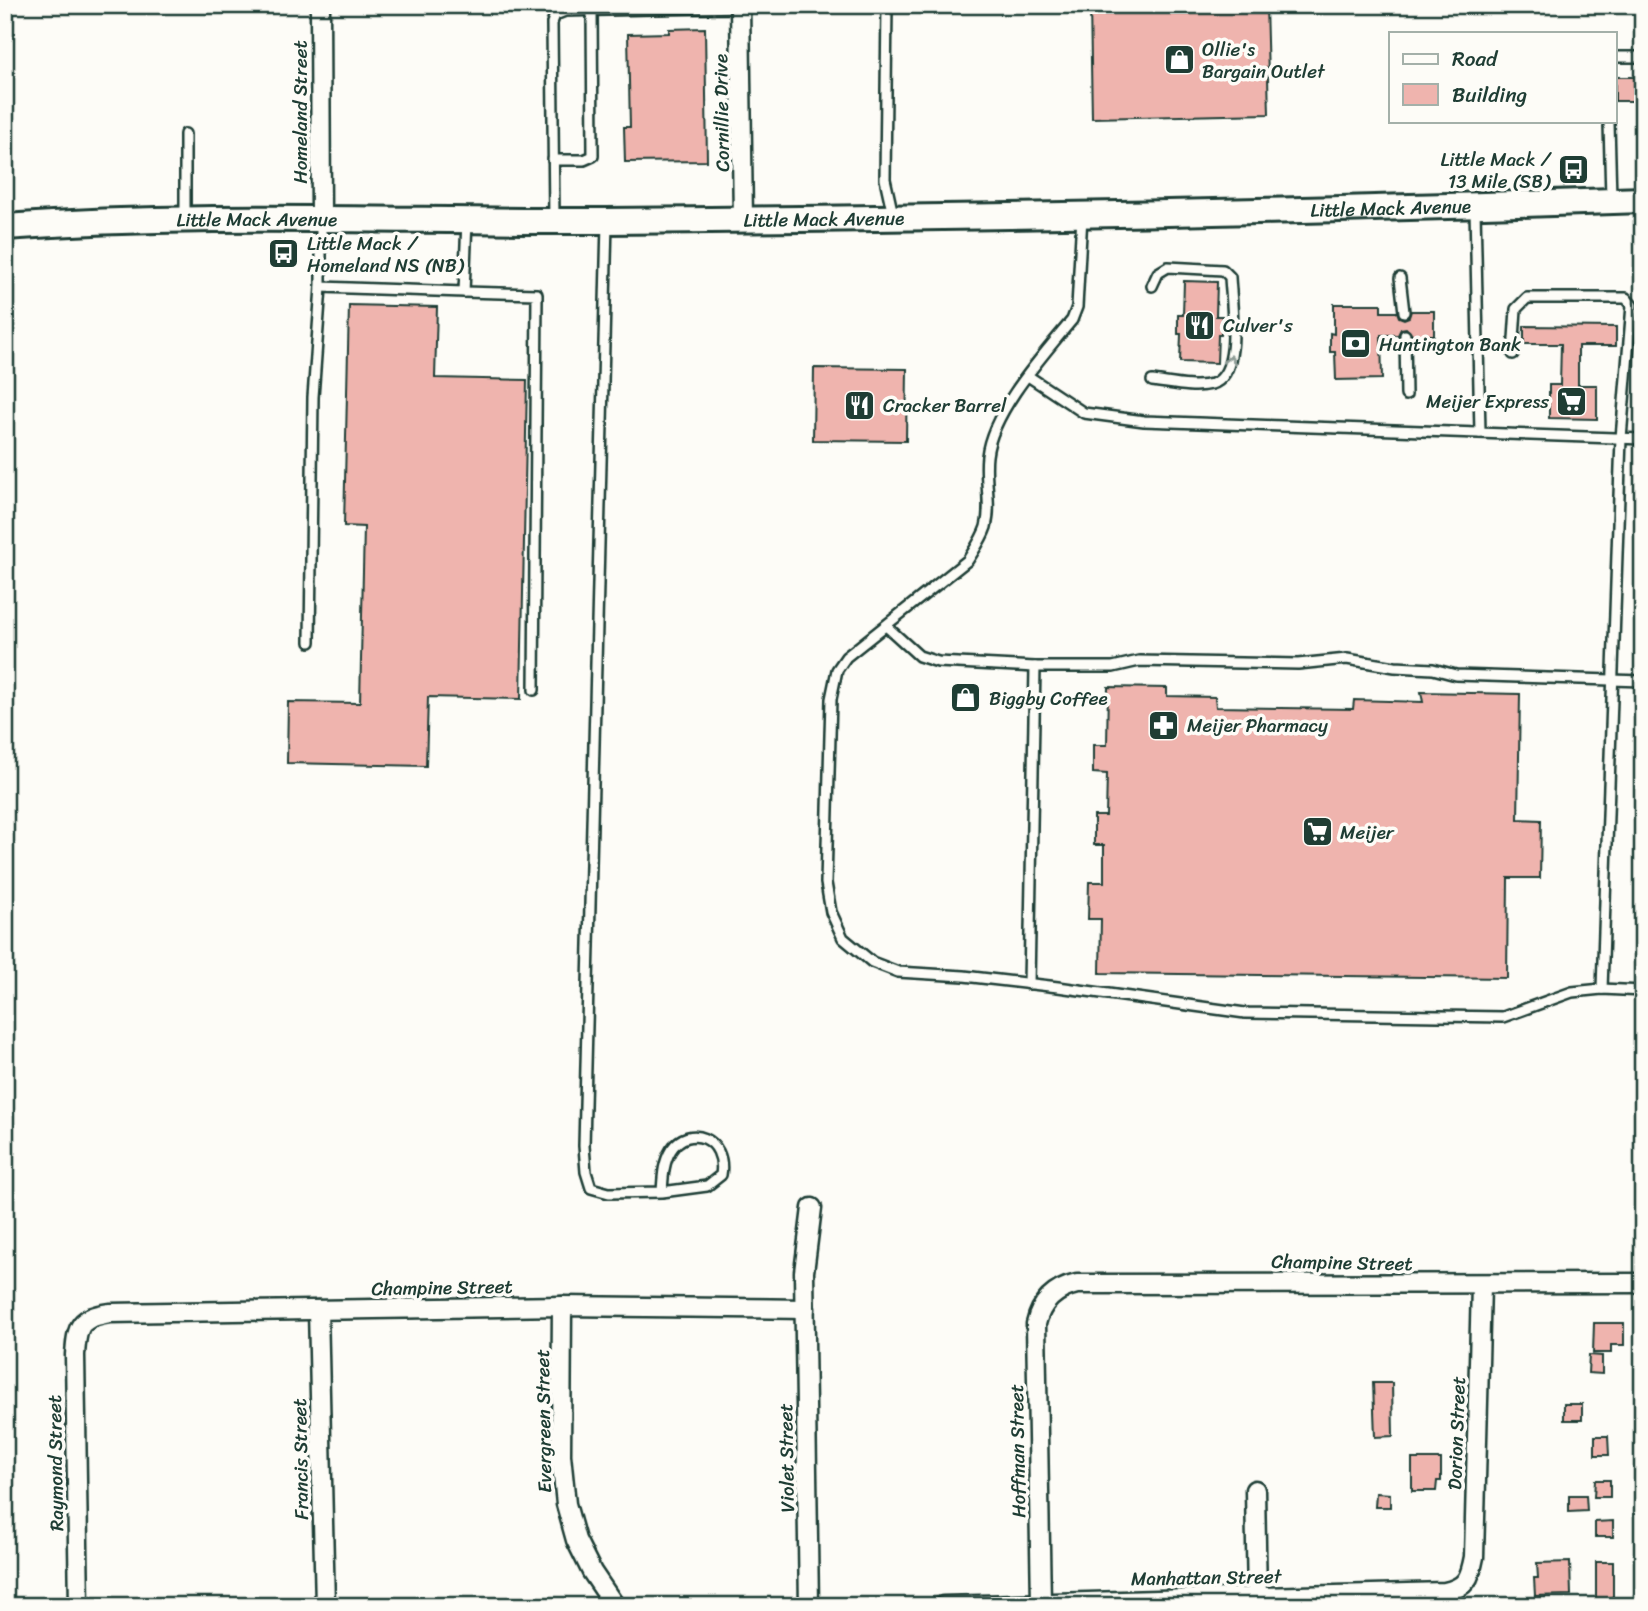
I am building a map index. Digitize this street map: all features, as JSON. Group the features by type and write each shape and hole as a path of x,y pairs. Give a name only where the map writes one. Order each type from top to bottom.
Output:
{"main road":[{"name":"Little Mack Avenue","path":"5,227 77,221 893,217 1475,207 1643,200"}],"street":[{"name":"Homeland Street","path":"320,5 321,218"},
{"name":"Cornillie Drive","path":"740,6 743,219"},
{"name":"Violet Street","path":"809,1606 804,1272 812,1208"},
{"name":"Champine Street","path":"1046,1301 1055,1292 1077,1284 1643,1283"},
{"name":"Dorion Street","path":"1466,1582 1474,1557 1481,1285"},
{"name":"Hoffman Street","path":"1041,1602 1036,1324 1046,1301"},
{"name":"Champine Street","path":"83,1321 110,1313 562,1306 804,1309"},
{"name":"Evergreen Street","path":"562,1306 561,1455 566,1504 576,1540 592,1572 615,1606"},
{"name":"Francis Street","path":"318,1310 325,1606"},
{"name":"Raymond Street","path":"79,1606 75,1354 76,1333 83,1321"},
{"path":"1255,1490 1257,1597"},
{"name":"Manhattan Street","path":"943,1606 1445,1592 1458,1589 1466,1582"}],"lane":[{"path":"887,5 885,179 893,217"},
{"path":"554,220 552,23 555,15 565,11 740,6"},
{"path":"554,160 584,160 593,156 592,10"},
{"path":"1616,57 1643,57"},
{"path":"1609,123 1611,201"},
{"path":"184,220 185,134"},
{"path":"1475,207 1480,433"},
{"path":"1082,214 1077,307 1072,320 1028,376 996,423 987,456 986,525 979,542 968,561 846,657 837,670 831,699 825,883 831,912 844,939 872,962 898,972 1029,984 1245,1013 1503,1017 1572,992 1602,989 1643,991"},
{"path":"310,642 313,397 321,286 321,218"},
{"path":"464,292 467,219"},
{"path":"607,220 584,1146 586,1172 591,1188 609,1193 662,1192 707,1186 721,1175 723,1164 718,1149 706,1138 689,1137 672,1148 664,1167 662,1192"},
{"path":"1152,286 1158,273 1168,267 1223,270 1230,277 1232,354 1227,374 1215,383 1198,386 1152,381"},
{"path":"1400,278 1404,312"},
{"path":"321,286 537,294 534,690"},
{"path":"1513,354 1516,309 1527,298 1626,298 1632,305 1621,438 1602,989"},
{"path":"1405,335 1406,395"},
{"path":"1028,376 1084,413 1144,421 1643,439"},
{"path":"886,626 919,656 939,662 1035,667 1113,667 1158,660 1298,664 1347,659 1395,667 1433,668 1456,675 1643,681"},
{"path":"1029,984 1035,667"}],"building":[{"name":"Ollie's Bargain Outlet","path":"1090,5 1266,5 1269,114 1092,118"},
{"path":"705,28 707,161 625,162 624,127 630,127 628,34 669,33 669,29"},
{"path":"1616,77 1636,77 1636,101 1616,101"},
{"name":"Culver's","path":"1184,281 1217,282 1216,316 1222,316 1217,363 1180,362 1181,334 1178,334 1178,315 1183,315"},
{"name":"Huntington Bank","path":"1334,304 1381,304 1381,312 1397,312 1399,317 1404,319 1409,317 1411,311 1434,311 1434,335 1412,335 1406,328 1401,329 1398,335 1381,335 1382,379 1336,380 1335,352 1330,352 1330,333 1334,334"},
{"path":"349,305 437,307 435,378 527,380 521,699 428,697 426,766 287,763 288,702 360,703 364,527 344,526"},
{"path":"1524,326 1616,327 1616,346 1578,346 1578,385 1597,385 1597,419 1549,418 1549,385 1560,385 1561,344 1524,344"},
{"name":"Cracker Barrel","path":"814,368 907,369 906,441 813,440"},
{"name":"Meijer","path":"1108,687 1167,688 1167,696 1215,697 1216,707 1353,709 1354,700 1423,702 1421,692 1520,694 1518,819 1541,820 1540,878 1508,878 1507,978 1100,973 1101,919 1088,919 1089,882 1104,882 1104,845 1094,845 1094,816 1106,816 1107,774 1093,773 1093,745 1107,745"},
{"path":"1594,1323 1624,1323 1624,1345 1611,1345 1611,1353 1593,1353"},
{"path":"1589,1355 1602,1356 1602,1374 1588,1373"},
{"path":"1373,1383 1392,1383 1393,1436 1375,1437"},
{"path":"1564,1404 1582,1404 1582,1420 1564,1420"},
{"path":"1595,1436 1608,1436 1609,1455 1595,1455"},
{"path":"1412,1459 1441,1459 1441,1481 1437,1481 1436,1491 1412,1491"},
{"path":"1595,1480 1610,1480 1610,1497 1594,1497"},
{"path":"1376,1493 1390,1494 1390,1507 1375,1507"},
{"path":"1569,1495 1586,1495 1587,1511 1569,1512"},
{"path":"1613,1521 1613,1537 1595,1537 1595,1522"},
{"path":"1570,1562 1571,1595 1535,1596 1537,1563"},
{"path":"1596,1562 1613,1562 1613,1606 1596,1606"}],"place":[{"name":"Ollie's Bargain Outlet","path":"1179,60"},
{"name":"Little Mack / 13 Mile (SB)","path":"1573,170"},
{"name":"Little Mack / Homeland NS (NB)","path":"284,254"},
{"name":"Culver's","path":"1200,325"},
{"name":"Huntington Bank","path":"1356,344"},
{"name":"Meijer Express","path":"1572,401"},
{"name":"Cracker Barrel","path":"860,405"},
{"name":"Biggby Coffee","path":"966,698"},
{"name":"Meijer Pharmacy","path":"1164,725"},
{"name":"Meijer","path":"1317,832"}]}
